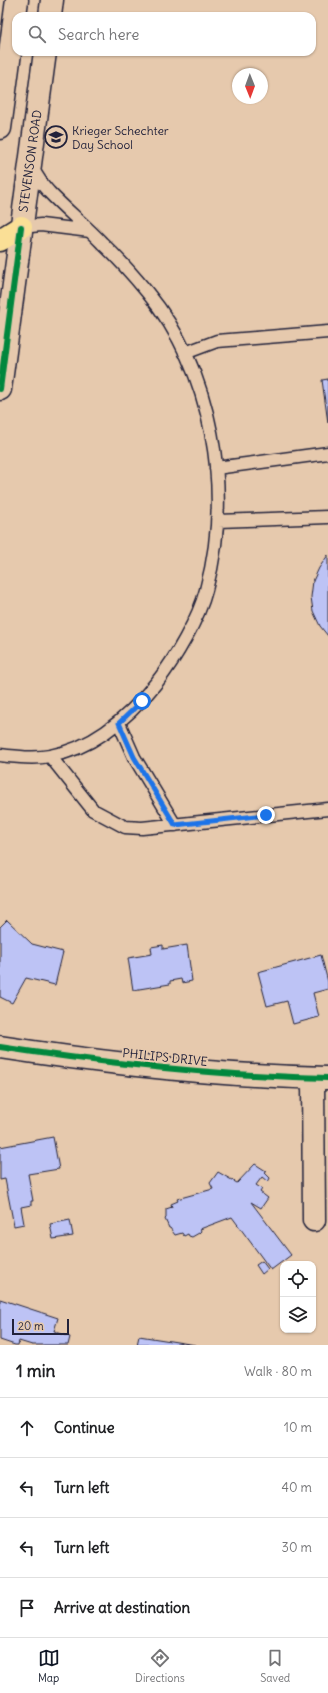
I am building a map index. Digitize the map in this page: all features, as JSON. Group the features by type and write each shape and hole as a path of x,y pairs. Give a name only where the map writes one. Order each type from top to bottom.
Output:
{"highway":[{"path":"0,240 22,227"}],"street":[{"path":"15,12 17,0"},
{"path":"50,12 52,0"},
{"path":"0,128 12,38"},
{"name":"STEVENSON ROAD","path":"0,389 44,56"},
{"name":"PHILIPS DRIVE","path":"0,1047 148,1068 242,1076 321,1078"},
{"path":"314,1220 321,1078"}],"lane":[{"path":"0,754 22,758 50,756 73,750 93,740 119,723 142,701 164,673 189,632 206,592 215,550 218,521 216,468 209,424 201,393 170,323 147,292 90,231 47,190 30,165"},
{"path":"22,227 41,225 90,231"},
{"path":"185,354 217,341 328,332"},
{"path":"216,468 328,453"},
{"path":"218,521 328,517"},
{"path":"119,723 134,757 175,825"},
{"path":"50,756 93,810 125,827 142,828 328,809"}],"building":[{"path":"328,379 328,423 322,380"},
{"path":"328,555 328,636 320,626 313,611 311,597 313,581 319,568"},
{"path":"7,920 32,944 63,952 55,985 26,978 12,1003 0,997 0,927"},
{"path":"163,945 163,949 187,945 192,981 182,983 181,979 170,981 170,984 133,990 128,958 152,954 151,947"},
{"path":"321,955 328,982 328,989 313,993 319,1017 293,1024 287,1001 267,1006 258,972"},
{"path":"53,1137 59,1169 28,1174 33,1201 31,1201 31,1205 21,1207 24,1224 14,1226 5,1179 0,1180 0,1147"},
{"path":"255,1164 266,1171 265,1173 270,1178 268,1182 262,1177 256,1185 262,1189 260,1192 268,1198 261,1208 251,1202 291,1255 283,1261 280,1261 280,1263 271,1270 232,1217 200,1229 201,1231 199,1233 192,1237 188,1234 184,1236 182,1233 175,1235 169,1228 165,1219 166,1209 172,1207 171,1204 178,1201 177,1199 213,1189 210,1183 218,1172 237,1183"},
{"path":"70,1220 73,1236 53,1239 50,1224"},
{"path":"262,1261 268,1269 262,1274 256,1265"},
{"path":"0,1299 58,1318 54,1331 70,1337 68,1345 32,1345 19,1341 18,1345 15,1345 0,1340"},
{"path":"139,1336 196,1345 137,1345"}],"cycle path":[{"path":"0,389 21,227"},
{"path":"0,1047 82,1059 204,1072 328,1078"}],"place":[{"name":"Krieger Schechter Day School","path":"56,137"}],"route":[{"path":"142,701 119,723 134,757 175,825 266,815"}]}
